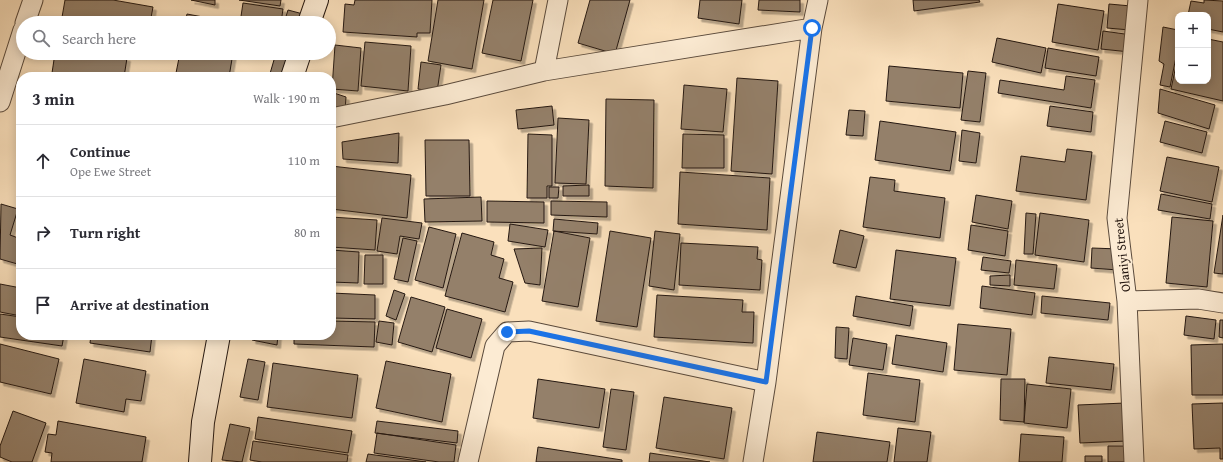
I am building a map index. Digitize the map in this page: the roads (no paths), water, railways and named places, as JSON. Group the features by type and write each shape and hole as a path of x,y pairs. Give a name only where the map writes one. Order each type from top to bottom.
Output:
{"street":[{"path":"27,16 33,0"},
{"path":"311,16 317,0"},
{"path":"544,71 558,0"},
{"path":"753,462 766,382 812,28 818,0"},
{"name":"Olaniyi Street","path":"1134,462 1127,301 1117,218 1138,0"},
{"path":"336,117 444,95 544,71 812,28"},
{"path":"0,102 16,52"},
{"path":"294,72 298,60"},
{"path":"1127,301 1198,299 1223,303"},
{"path":"468,462 495,346 507,332 529,331 766,382"},
{"path":"200,462 204,422 218,340"}]}
